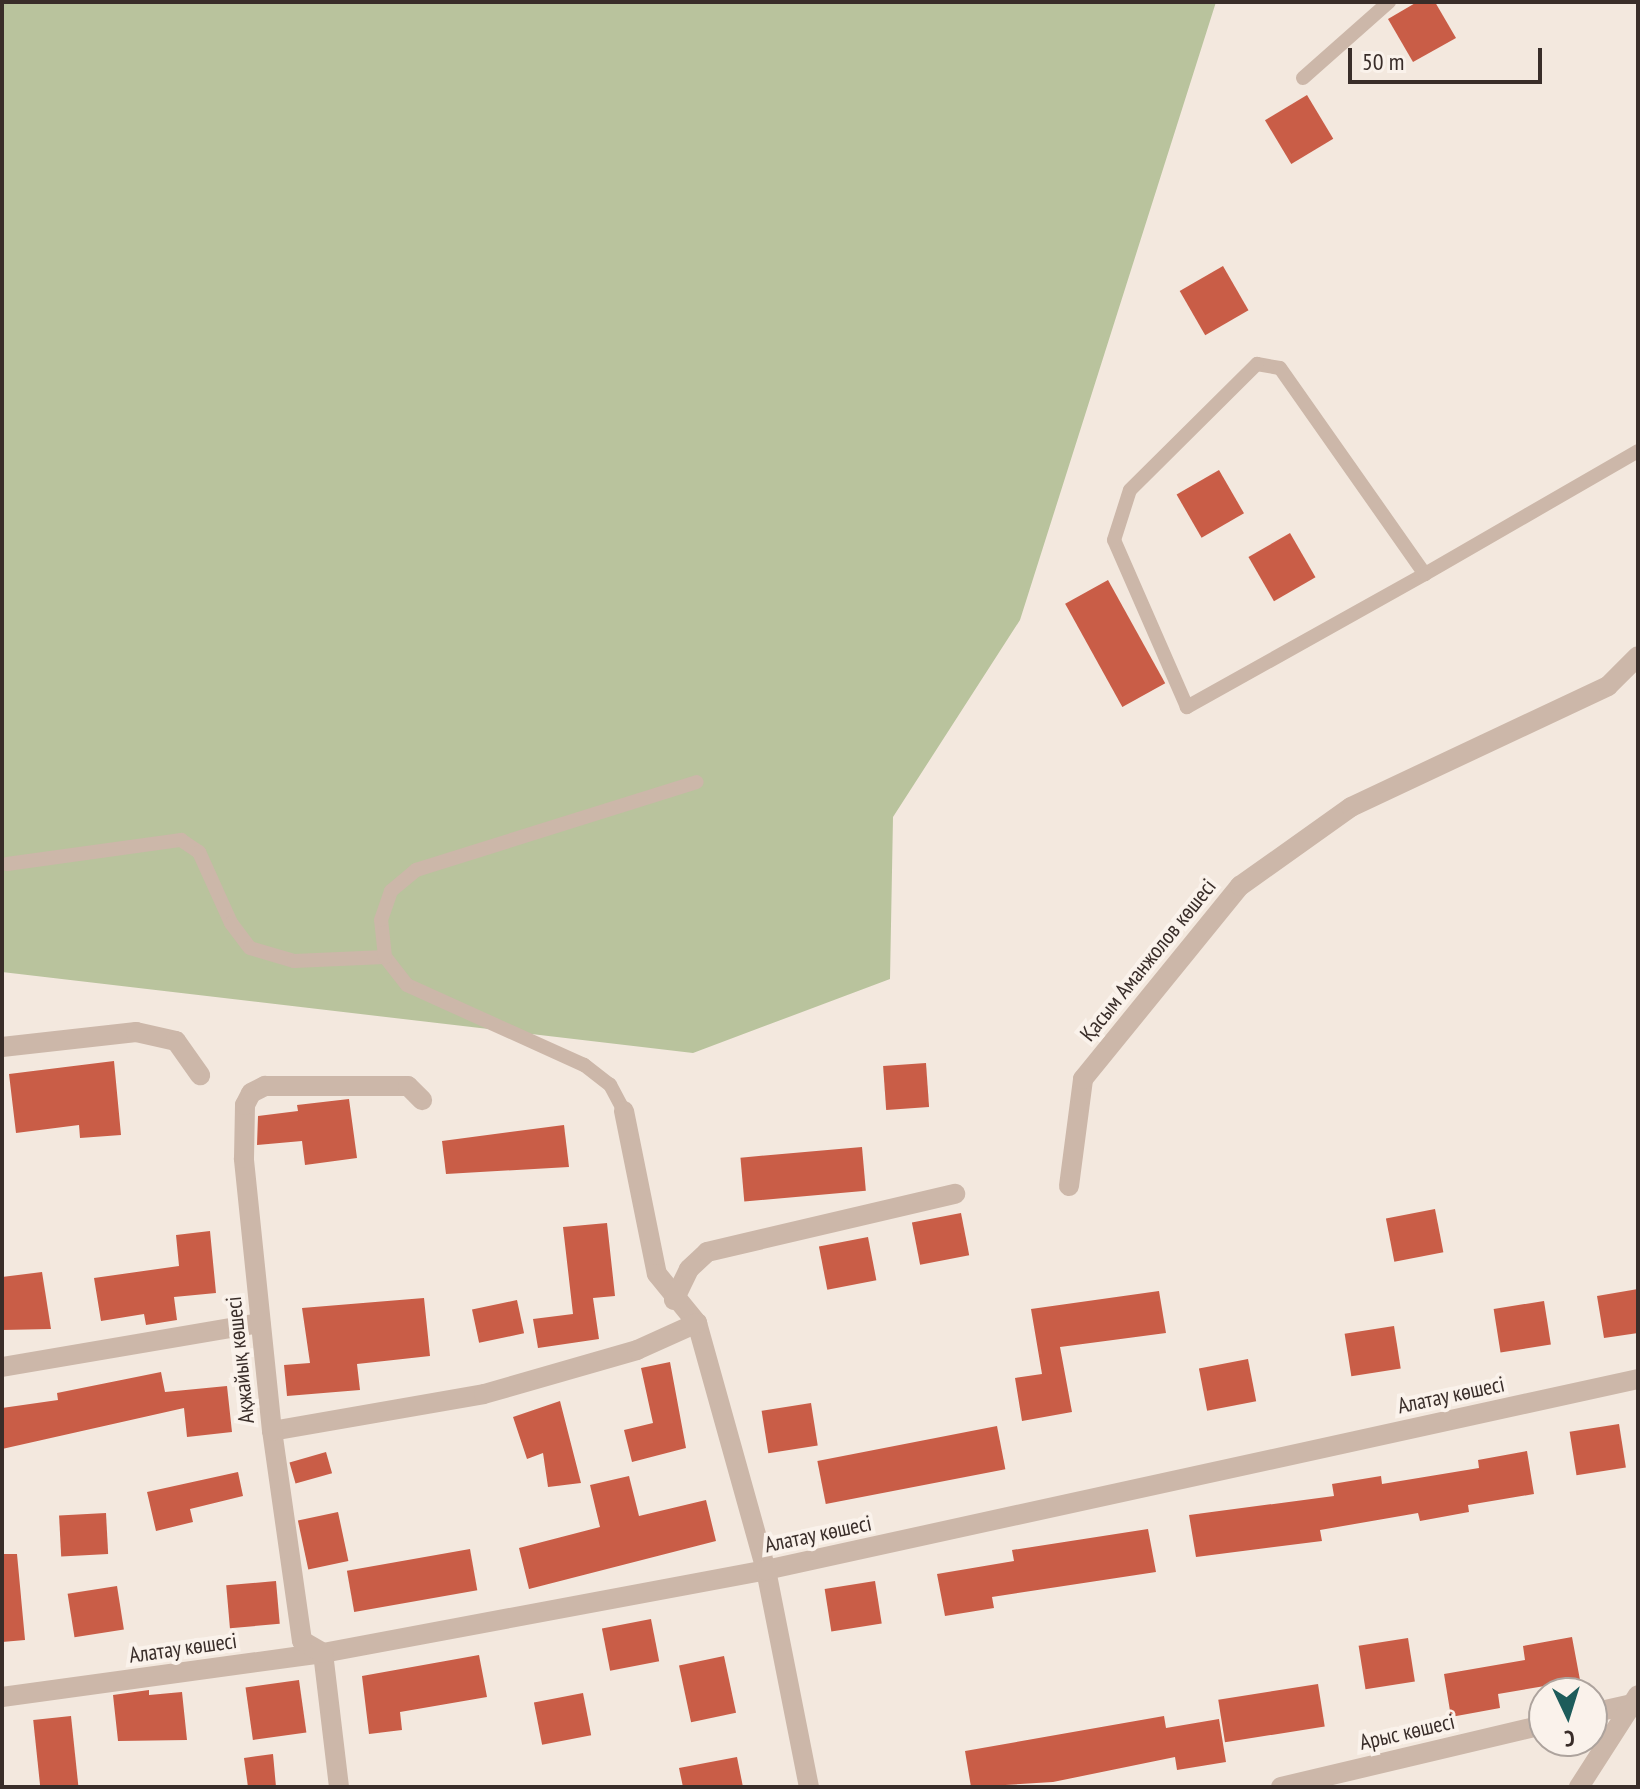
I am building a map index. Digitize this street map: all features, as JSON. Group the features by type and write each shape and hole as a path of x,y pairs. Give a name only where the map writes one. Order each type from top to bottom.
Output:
{"street":[{"name":"Қасым Аманжолов көшесі","path":"1069,1186 1083,1079 1240,886 1351,807 1608,686 1638,656"},
{"path":"2,1047 136,1032 176,1041 200,1075"},
{"name":"Ақжайық көшесі","path":"323,1653 302,1641 272,1431 242,1128 251,1093 265,1086 408,1086 422,1100"},
{"path":"624,1111 657,1274 674,1300 697,1323 766,1570 809,1787"},
{"path":"674,1300 689,1269 707,1252 955,1194"},
{"path":"2,1367 260,1323"},
{"path":"272,1431 484,1394 637,1350 697,1323"},
{"name":"Алатау көшесі","path":"2,1697 323,1653 766,1570 1638,1379"},
{"path":"323,1653 339,1787"},
{"path":"1608,1708 1635,1699"},
{"path":"1579,1787 1635,1699"},
{"name":"Арыс көшесі","path":"1281,1787 1528,1729"}],"lane":[{"path":"1303,78 1389,2"},
{"path":"1425,574 1280,368 1257,364 1130,490 1114,540 1187,707 1425,574 1638,451"},
{"path":"624,1111 610,1085 584,1065 407,985 385,957 381,920 391,891 416,870 696,782"},
{"path":"7,864 181,840 199,852 231,923 250,948 294,961 385,957"}],"green space":[{"path":"2,2 1216,2 1020,620 893,817 890,979 693,1053 2,972"}],"building":[{"path":"1417,2 1435,2 1456,38 1413,62 1388,19"},
{"path":"1307,95 1333,139 1291,164 1265,120"},
{"path":"1223,266 1248,310 1205,335 1180,291"},
{"path":"1219,470 1244,513 1202,538 1177,494"},
{"path":"1290,533 1316,577 1274,601 1248,557"},
{"path":"1108,580 1165,683 1122,707 1065,604"},
{"path":"114,1061 121,1135 80,1138 79,1125 16,1133 9,1074"},
{"path":"926,1063 929,1107 886,1110 883,1066"},
{"path":"349,1099 357,1158 305,1165 302,1141 257,1145 258,1116 298,1111 297,1105"},
{"path":"564,1125 569,1167 446,1174 442,1141"},
{"path":"862,1147 866,1191 744,1201 740,1158"},
{"path":"1435,1209 1443,1252 1394,1262 1386,1219"},
{"path":"961,1213 969,1255 920,1265 912,1223"},
{"path":"607,1223 615,1296 593,1298 599,1339 538,1348 533,1319 573,1314 563,1227"},
{"path":"210,1231 216,1293 174,1297 177,1320 146,1325 144,1314 101,1321 94,1278 179,1266 176,1235"},
{"path":"868,1237 876,1280 827,1290 819,1247"},
{"path":"42,1272 51,1329 2,1330 2,1277"},
{"path":"1638,1289 1638,1333 1604,1338 1597,1296"},
{"path":"1159,1291 1166,1333 1060,1347 1072,1412 1022,1421 1015,1378 1042,1374 1031,1309"},
{"path":"424,1298 430,1356 357,1364 360,1390 287,1396 284,1365 310,1363 302,1308"},
{"path":"517,1300 524,1333 479,1343 472,1310"},
{"path":"1544,1301 1551,1344 1501,1352 1494,1309"},
{"path":"1394,1326 1401,1368 1351,1376 1345,1334"},
{"path":"1248,1359 1256,1401 1207,1411 1199,1369"},
{"path":"670,1362 686,1448 632,1462 624,1430 653,1423 641,1368"},
{"path":"161,1372 165,1392 227,1386 232,1432 187,1437 184,1408 2,1449 2,1408 58,1400 57,1393"},
{"path":"560,1401 581,1483 548,1487 543,1453 527,1459 513,1417"},
{"path":"811,1403 818,1445 768,1453 762,1411"},
{"path":"1619,1424 1626,1467 1576,1475 1570,1432"},
{"path":"997,1426 1005,1469 826,1504 817,1461"},
{"path":"1527,1451 1534,1494 1468,1505 1469,1512 1420,1521 1418,1513 1320,1530 1322,1541 1196,1557 1189,1515 1334,1496 1332,1484 1381,1476 1382,1484 1479,1468 1478,1460"},
{"path":"326,1452 332,1473 296,1484 289,1462"},
{"path":"238,1472 243,1496 190,1509 193,1522 156,1531 147,1492"},
{"path":"629,1476 639,1516 706,1500 716,1541 529,1589 519,1548 600,1527 590,1485"},
{"path":"338,1512 348,1561 308,1569 298,1521"},
{"path":"106,1513 108,1554 61,1556 59,1515"},
{"path":"1148,1529 1156,1572 992,1597 994,1608 945,1616 937,1574 1014,1561 1012,1550"},
{"path":"470,1549 477,1590 354,1612 347,1571"},
{"path":"2,1554 17,1554 25,1640 2,1642"},
{"path":"276,1581 280,1624 230,1628 226,1585"},
{"path":"875,1581 882,1623 831,1631 825,1589"},
{"path":"117,1586 124,1629 74,1637 68,1594"},
{"path":"651,1619 659,1661 610,1671 602,1629"},
{"path":"1572,1637 1579,1677 1528,1677 1528,1689 1498,1694 1500,1708 1451,1717 1444,1674 1525,1660 1523,1646"},
{"path":"1408,1638 1415,1681 1365,1689 1359,1646"},
{"path":"479,1655 487,1697 400,1712 402,1730 369,1734 362,1676"},
{"path":"724,1656 736,1713 691,1722 679,1666"},
{"path":"299,1680 306,1732 253,1740 246,1688"},
{"path":"1318,1684 1325,1726 1225,1742 1218,1700"},
{"path":"149,1690 149,1695 182,1692 187,1740 118,1741 113,1695"},
{"path":"583,1693 591,1735 542,1745 534,1703"},
{"path":"71,1716 78,1787 40,1787 33,1720"},
{"path":"1164,1716 1166,1728 1219,1719 1226,1762 1177,1770 1175,1757 1053,1782 971,1787 965,1751"},
{"path":"273,1754 276,1787 248,1787 244,1758"},
{"path":"737,1757 743,1787 683,1787 679,1768"}]}
